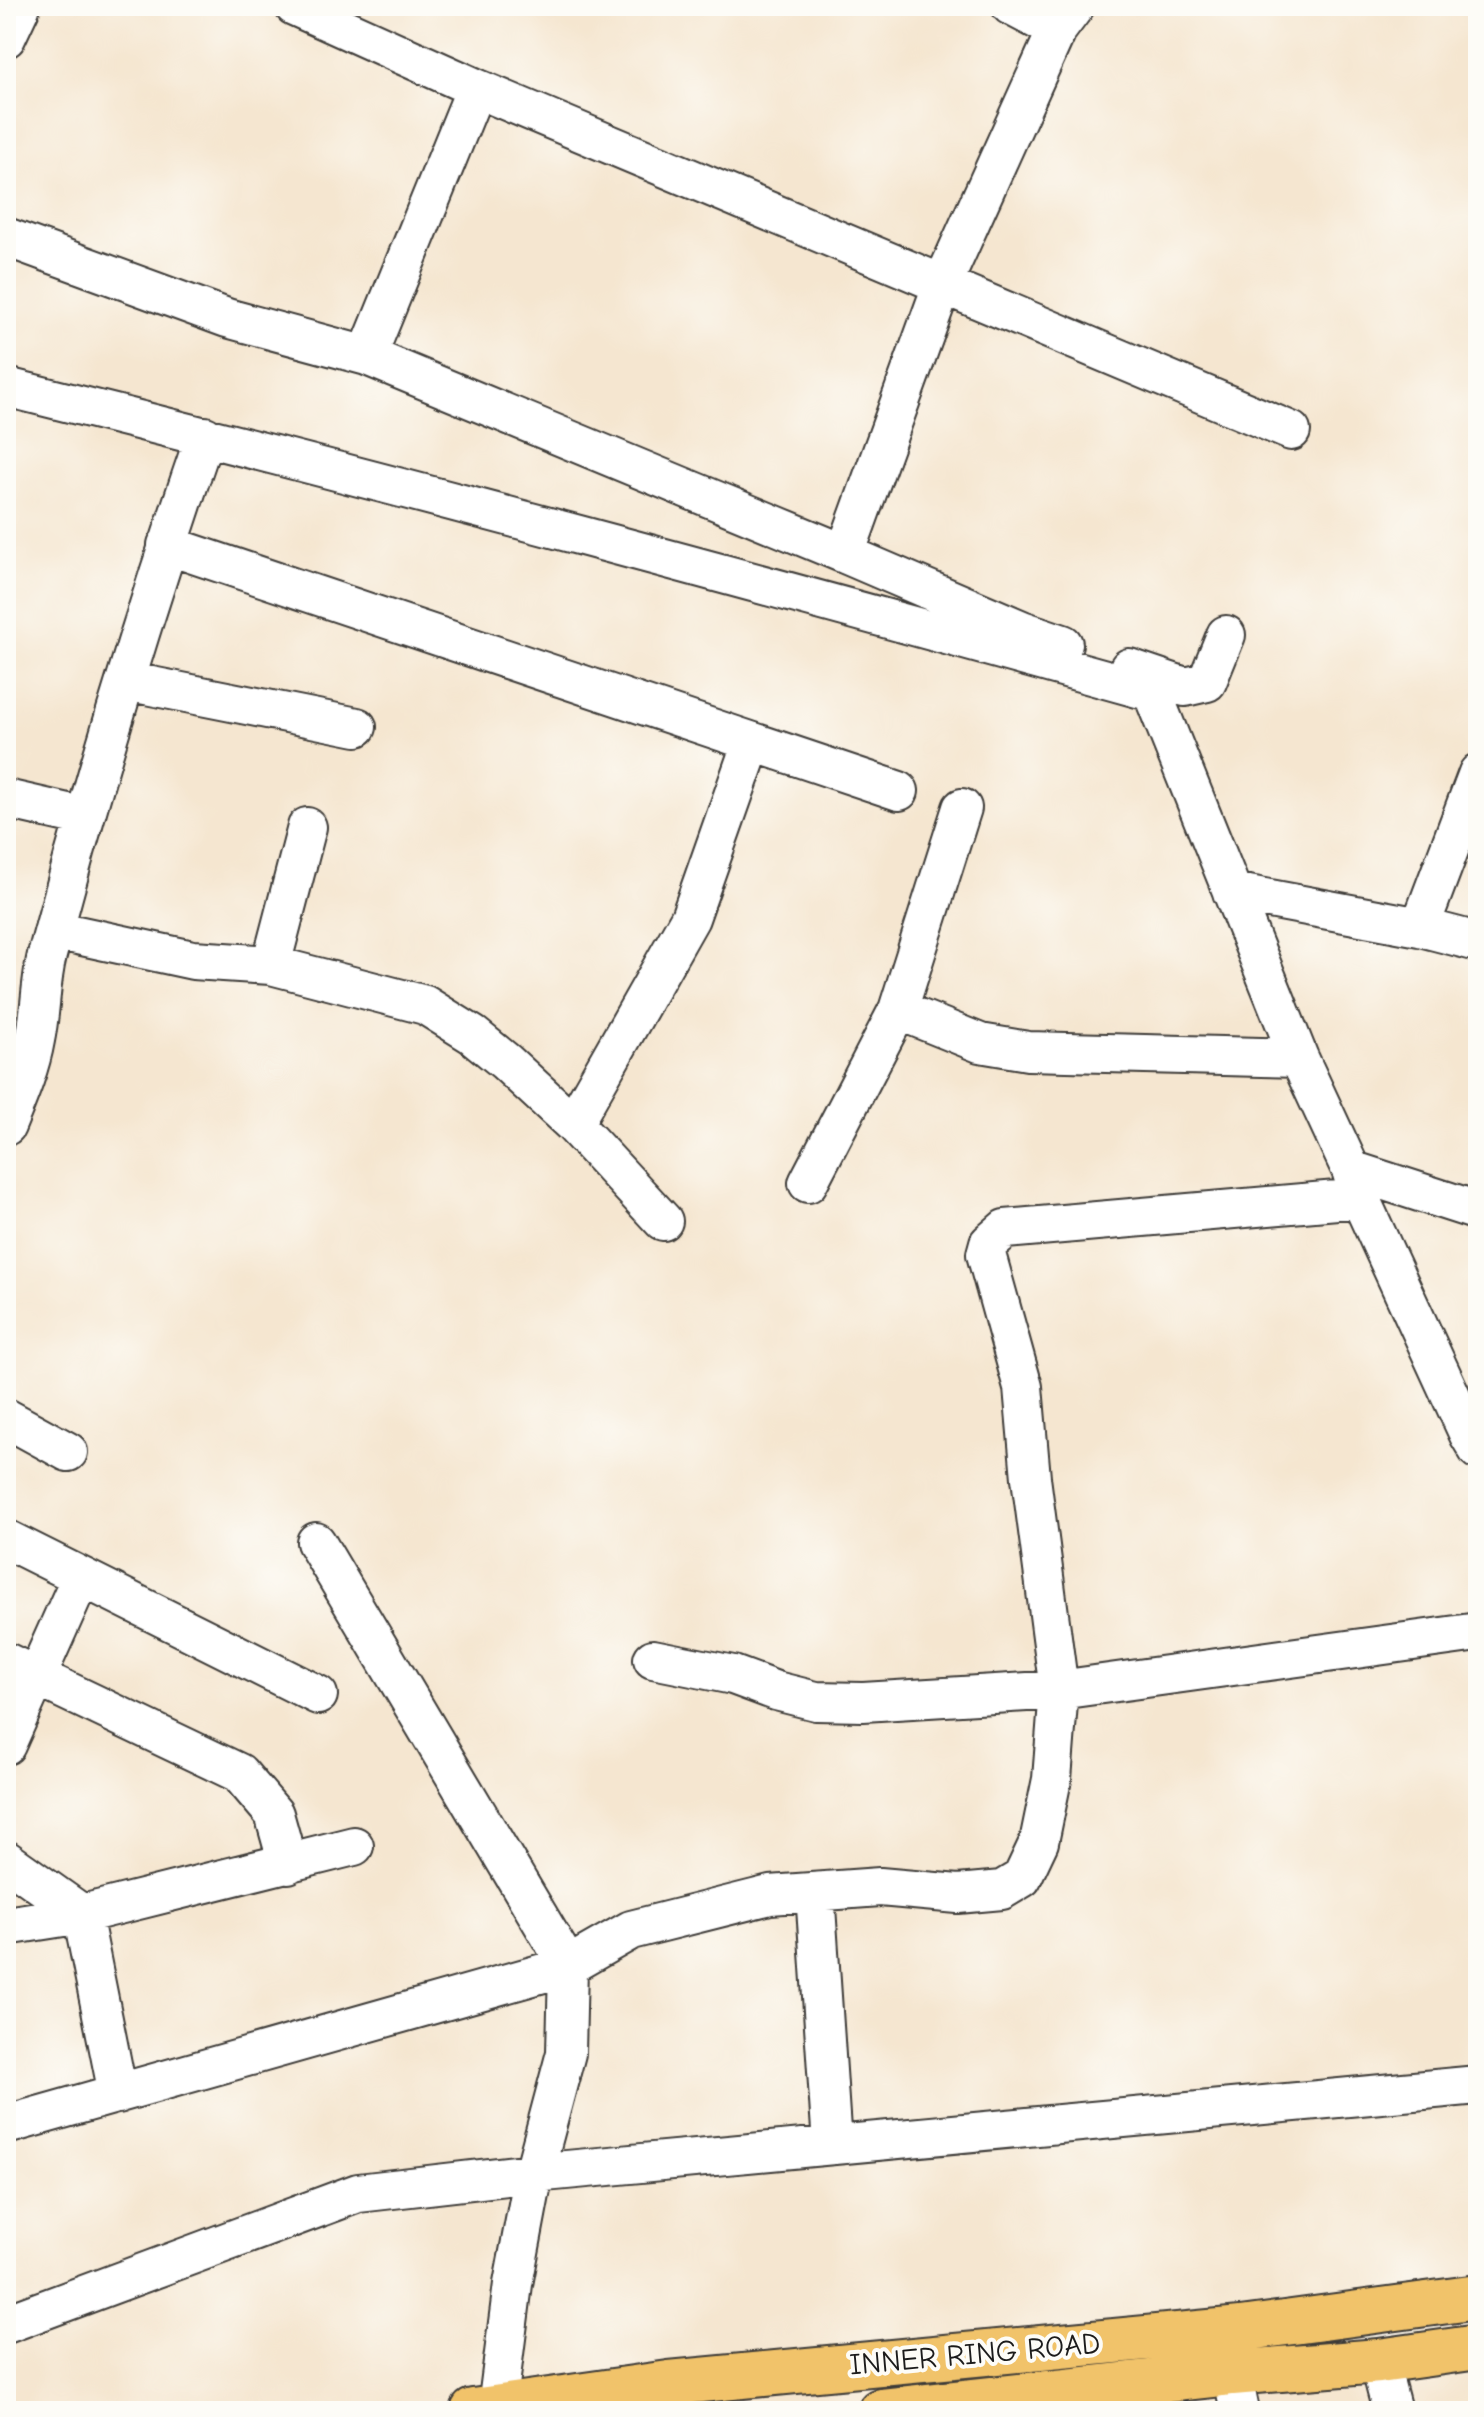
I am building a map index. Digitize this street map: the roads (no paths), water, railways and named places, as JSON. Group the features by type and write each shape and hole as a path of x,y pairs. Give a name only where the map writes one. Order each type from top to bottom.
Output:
{"highway":[{"name":"INNER RING ROAD","path":"485,2409 669,2383 1241,2329 1478,2297"},
{"name":"INNER RING ROAD","path":"880,2411 1236,2392 1379,2361 1478,2347"}],"street":[{"path":"6,38 21,6"},
{"path":"294,6 476,88 1291,431"},
{"path":"845,554 943,283 1066,18 1011,6"},
{"path":"367,356 476,88"},
{"path":"6,237 227,318 367,356 1022,630 1185,687 1207,682 1226,635"},
{"path":"6,387 205,436 810,597 1152,692 1299,1058 1478,1450"},
{"path":"6,1126 20,1093 35,1042 46,959 85,817 167,545 205,436"},
{"path":"167,545 899,791"},
{"path":"126,681 357,727"},
{"path":"573,1124 690,918 752,742"},
{"path":"1420,927 1478,773"},
{"path":"6,799 85,817"},
{"path":"808,1183 898,1010 962,808"},
{"path":"271,965 307,827"},
{"path":"1232,892 1420,927 1478,942"},
{"path":"54,930 193,960 271,965 425,1005 473,1035 573,1124 663,1221"},
{"path":"898,1010 980,1043 1028,1051 1299,1058"},
{"path":"6,2125 568,1966 631,1930 770,1895 880,1887 958,1894 1002,1890 1022,1878 1039,1842 1052,1779 1059,1690 1031,1478 1023,1387 986,1254 989,1243 1005,1229 1355,1184 1478,1211"},
{"path":"6,1418 68,1452"},
{"path":"6,1539 318,1695"},
{"path":"316,1542 568,1966 566,2053 534,2173 485,2409"},
{"path":"6,1745 22,1670 81,1577"},
{"path":"653,1659 733,1675 776,1691 816,1701 863,1702 1059,1690 1478,1632"},
{"path":"22,1670 239,1773 274,1814 288,1864"},
{"path":"6,1926 82,1914 354,1846"},
{"path":"6,1860 82,1914 118,2094"},
{"path":"815,1892 832,2145"},
{"path":"6,2324 358,2193 534,2173 1478,2085"},
{"path":"1379,2361 1392,2411"}]}
